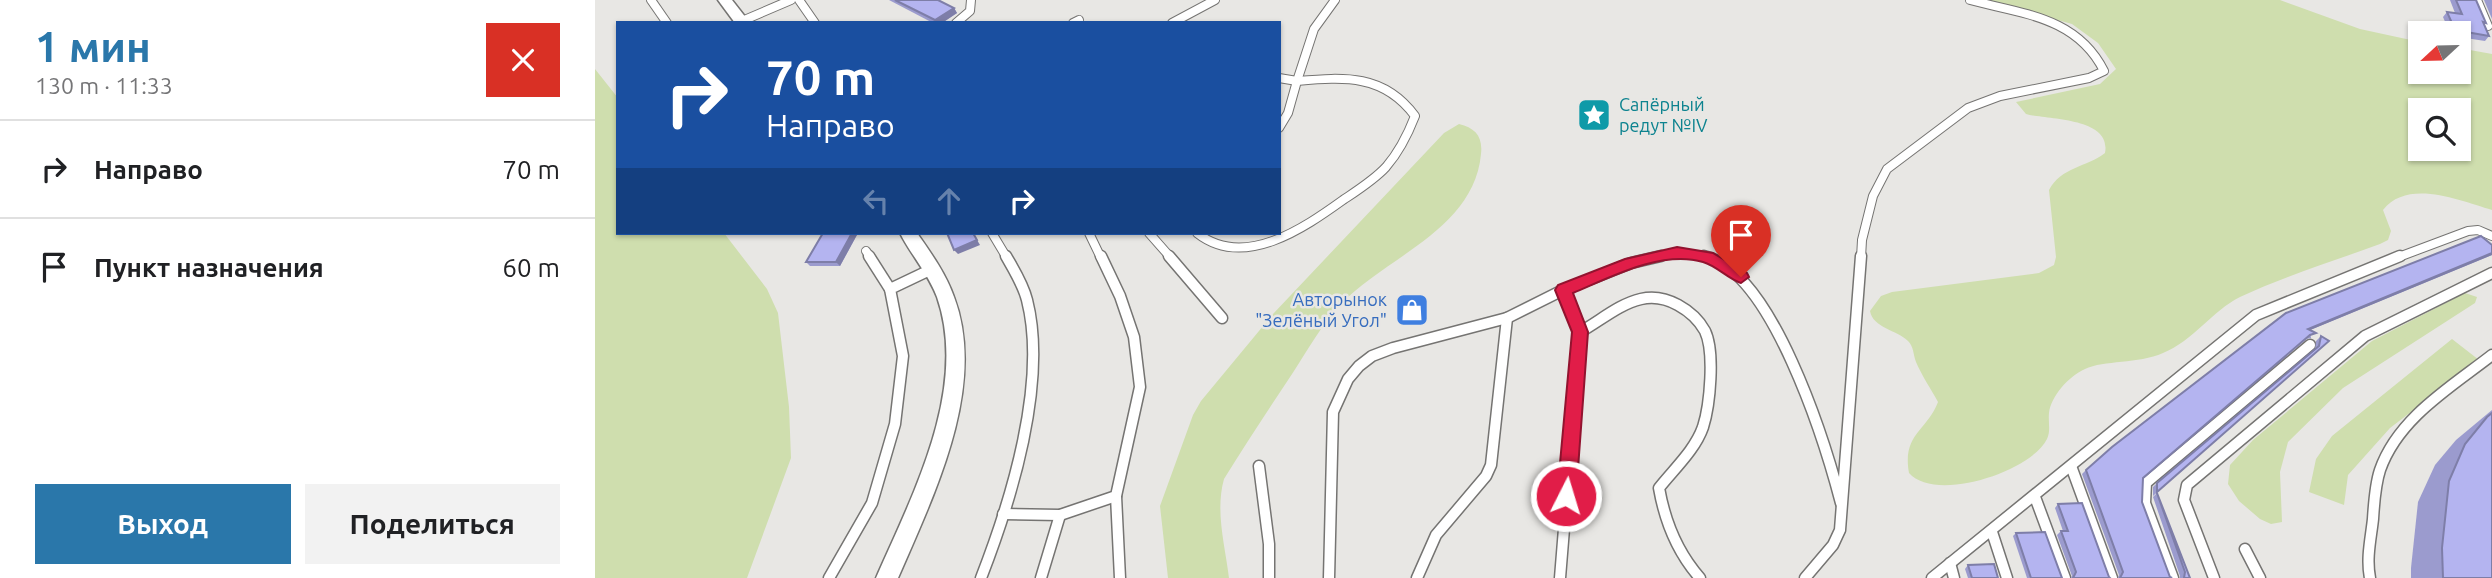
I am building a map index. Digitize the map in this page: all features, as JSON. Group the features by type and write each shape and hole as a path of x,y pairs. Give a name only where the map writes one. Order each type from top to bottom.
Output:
{"street":[{"path":"732,3 742,21"},
{"path":"887,578 936,461 953,381 955,348 948,306 932,269 909,235"}],"lane":[{"path":"651,0 666,21"},
{"path":"745,21 791,0"},
{"path":"799,0 814,21"},
{"path":"958,21 970,11 971,0"},
{"path":"1177,21 1215,0"},
{"path":"1281,125 1288,113 1314,29 1335,0"},
{"path":"1805,578 1833,545 1840,530 1862,240 1873,196 1888,169 1968,108 2000,96 2089,78 2104,71 2089,47 2070,31 1970,0"},
{"path":"2477,0 2488,26"},
{"path":"1199,235 1204,240 1230,246 1259,245 1286,238 1382,171 1409,134 1415,116 1409,105 1399,96 1363,79 1297,81 1281,78"},
{"path":"1932,578 1993,532 2256,315 2467,231 2478,230 2492,236"},
{"path":"981,578 1003,514 1025,422 1033,354 1027,299 993,235"},
{"path":"1090,235 1120,296 1134,337 1140,387 1116,496 1119,578"},
{"path":"1151,235 1222,317"},
{"path":"829,578 872,503 895,424 903,356 890,289 866,251"},
{"path":"1329,578 1333,412 1348,379 1366,361 1383,352 1507,318 1563,290 1631,263 1677,253 1708,257 1741,277 1757,297 1783,344 1828,452 1841,503"},
{"path":"890,289 932,269"},
{"path":"2214,578 2184,500 2187,485 2365,335 2492,273"},
{"path":"1560,578 1580,332 1563,290"},
{"path":"1580,332 1623,305 1647,298 1671,300 1690,312 1706,333 1711,387 1703,429 1659,488 1662,511 1688,566 1700,578"},
{"path":"1419,577 1436,535 1486,476 1491,465 1507,318"},
{"path":"2173,578 2145,503 2146,484 2310,345"},
{"path":"2370,578 2368,562 2374,501 2380,470 2395,438 2416,417 2492,355"},
{"path":"1259,466 1269,544 1269,578"},
{"path":"2071,466 2112,578"},
{"path":"1003,514 1061,515 1116,496"},
{"path":"2035,497 2065,578"},
{"path":"1041,578 1061,515"},
{"path":"1993,532 2007,578"},
{"path":"2245,549 2260,578"},
{"path":"1950,563 1954,578"}],"green space":[{"path":"1985,0 2280,0 2360,29 2408,39 2408,84 2471,84 2471,50 2492,54 2492,210 2435,195 2406,195 2394,200 2383,210 2391,231 2388,240 2240,297 2220,310 2184,341 2163,353 2143,359 2093,366 2073,376 2057,393 2050,407 2047,439 2038,451 2022,462 1982,480 1939,485 1922,482 1909,473 1909,450 1938,402 1918,367 1910,343 1880,325 1870,311 1881,296 1892,292 2039,273 2054,265 2056,257 2049,190 2060,176 2105,153 2104,141 2099,133 2089,126 2026,114 2016,102 2100,84 2116,69 2098,43 2072,24"},
{"path":"595,69 616,95 616,235 726,235 767,289 778,313 789,407 791,458 747,578 595,578"},
{"path":"1459,124 1477,134 1481,142 1475,180 1462,203 1445,223 1425,240 1340,305 1315,337 1224,479 1220,503 1229,578 1168,578 1160,506 1193,415 1201,401 1273,314 1444,133"},
{"path":"2465,293 2477,297 2475,303 2343,388 2288,442 2280,472 2282,522 2271,524 2260,519 2239,501 2228,484 2230,465 2253,440 2372,341"},
{"path":"2452,339 2479,360 2390,428 2348,475 2344,505 2309,492 2316,459 2332,436"}],"building":[{"path":"895,0 938,0 954,8 935,20"},
{"path":"2456,0 2476,0 2489,36 2471,33 2471,21 2451,21 2447,12 2462,14"},
{"path":"822,235 851,235 836,262 806,262"},
{"path":"948,235 974,235 977,240 954,250"},
{"path":"2481,236 2492,245 2492,253 2308,329 2316,333 2310,335 2143,478 2142,502 2172,578 2120,578 2123,572 2086,470 2286,313"},
{"path":"2321,336 2329,341 2157,492 2157,483 2319,346"},
{"path":"2492,413 2492,578 2443,578 2442,548 2449,481 2465,444"},
{"path":"2157,493 2190,578 2184,578 2185,572"},
{"path":"2082,503 2110,578 2073,578 2076,572 2061,531 2068,531 2058,504"},
{"path":"2045,532 2062,578 2031,578 2016,533"},
{"path":"1994,564 1998,578 1972,578 1968,565"}],"place":[{"name":"Сапёрный редут №IV","path":"1594,115"},
{"name":"Авторынок \"Зелёный Угол\"","path":"1412,310"}],"route":[{"path":"1566,496 1580,332 1563,290 1631,263 1677,253 1708,257 1727,266 1741,277"}]}
